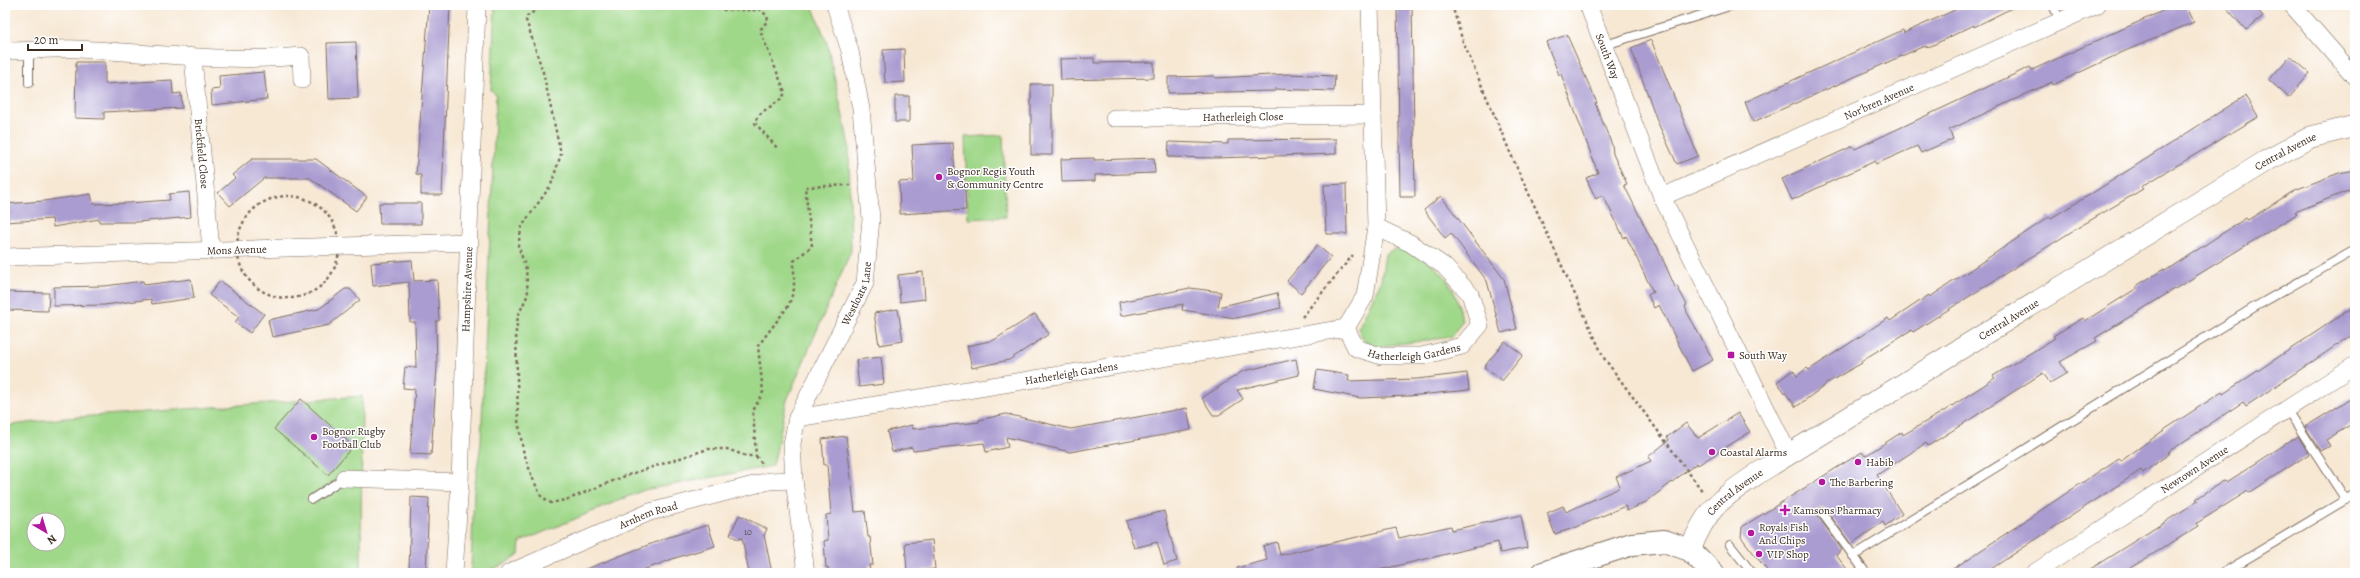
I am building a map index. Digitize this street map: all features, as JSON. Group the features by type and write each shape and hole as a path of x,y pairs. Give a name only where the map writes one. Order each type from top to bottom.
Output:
{"main road":[{"path":"1543,573 1632,544 1664,541 1690,550 1713,573"}],"street":[{"name":"Hampshire Avenue","path":"454,573 460,482 470,242 477,5"},
{"name":"Westloats Lane","path":"806,573 794,480 792,444 798,418 865,283 871,219 861,109 850,51 835,5"},
{"path":"1346,328 1365,296 1376,227 1370,5"},
{"name":"South Way","path":"1588,5 1602,46 1662,198 1789,455"},
{"name":"Nor'bren Avenue","path":"1662,198 2097,5"},
{"path":"2292,5 2355,77"},
{"path":"5,51 76,49 193,58 259,60 301,56 302,80"},
{"name":"Brickfield Close","path":"193,58 211,249"},
{"name":"Hatherleigh Close","path":"1114,118 1373,115"},
{"name":"Central Avenue","path":"1690,550 1701,523 1715,506 1729,493 2266,161 2311,136 2355,126"},
{"name":"Hatherleigh Gardens","path":"798,418 1346,328 1356,348 1381,356 1422,356 1462,346 1480,324 1470,294 1444,266 1410,243 1376,227"},
{"name":"Mons Avenue","path":"5,257 211,249 470,242"},
{"name":"Newtown Avenue","path":"2034,573 2355,365"},
{"path":"344,478 460,482"},
{"name":"Arnhem Road","path":"509,573 650,512 769,481 794,480"}],"lane":[{"path":"1602,46 1733,5"},
{"path":"2053,5 2060,21"},
{"path":"29,51 29,83"},
{"path":"1853,556 2253,308 2355,250"},
{"path":"2287,409 2346,500"},
{"path":"312,499 344,478"},
{"path":"2223,573 2355,494"},
{"path":"1822,513 1866,573"},
{"path":"1730,545 1751,572"}],"path":[{"path":"544,5 527,16 526,20 543,72 561,154 551,185 538,206 522,226 519,237 518,245 527,275 528,294 518,316 516,344 518,420 524,450 532,477 541,496 547,501 552,503 569,499 625,476 708,450 726,449 746,456 756,456 753,411 763,392 758,346 789,305 794,289 794,261 812,246 806,187 850,185"},
{"path":"699,5 725,10 761,10 767,16 768,20 761,29 761,33 785,92 782,97 758,116 755,123 778,149"},
{"path":"1452,5 1463,42 1513,159 1604,358 1715,506"},
{"path":"1284,339 1357,251"}],"green space":[{"path":"495,5 812,5 827,43 849,145 851,251 787,400 773,466 644,490 520,542 519,554 514,558 496,568 477,571 471,570 474,490 481,443 496,95 491,90"},
{"path":"1003,135 1006,217 968,219 965,137"},
{"path":"1398,247 1423,258 1433,265 1449,283 1455,294 1462,321 1451,337 1375,347 1365,342 1358,329 1381,281 1385,254"},
{"path":"362,396 361,573 5,573 5,426 65,418"}],"building":[{"path":"429,5 450,5 442,195 421,195 421,175 416,174"},
{"path":"1397,5 1412,5 1415,197 1400,197"},
{"path":"1966,5 2018,5 1931,46 1922,47 1753,122 1745,102 1903,30 1904,33"},
{"path":"2165,5 2186,5 2194,22 2125,51 2053,85 2052,82 1949,130 1953,139 1921,153 1917,146 1876,164 1875,161 1792,200 1782,179 1853,146 1855,149 2030,67 2032,70 2167,9"},
{"path":"2224,5 2253,5 2263,16 2246,30"},
{"path":"1567,35 1597,103 1595,103 1612,145 1613,154 1627,184 1624,185 1651,239 1655,245 1656,244 1675,287 1677,286 1687,305 1685,306 1687,312 1713,360 1692,371 1659,305 1654,308 1648,295 1653,292 1626,236 1624,238 1603,195 1596,199 1586,178 1598,173 1561,74 1559,75 1546,42"},
{"path":"1651,40 1698,156 1677,164 1658,123 1631,48"},
{"path":"356,42 358,98 329,99 327,43"},
{"path":"904,49 905,82 885,83 883,50"},
{"path":"2290,56 2310,73 2289,98 2269,80"},
{"path":"1094,58 1094,63 1154,62 1154,78 1061,80 1060,59"},
{"path":"76,62 105,62 105,84 172,80 173,94 181,93 182,108 104,112 104,119 75,118"},
{"path":"264,72 267,99 212,105 211,90 220,89 219,76"},
{"path":"1289,74 1335,76 1334,91 1275,89 1275,91 1168,93 1168,77 1214,76 1215,78"},
{"path":"1031,84 1052,84 1052,155 1031,155"},
{"path":"895,96 909,96 909,122 895,122"},
{"path":"2245,96 2258,117 2141,187 2143,189 2074,230 1913,332 1911,330 1861,361 1862,363 1832,380 1796,407 1777,382 1793,370 1797,376 1807,368 1809,370 1888,318 1890,321 1929,295 1930,297 2049,217 2051,218 2091,194"},
{"path":"1336,139 1336,154 1216,158 1168,157 1169,142 1228,144 1228,140"},
{"name":"Bognor Regis Youth & Community Centre","path":"953,143 955,173 964,173 966,210 900,214 899,182 914,181 912,145"},
{"path":"1094,158 1094,160 1154,158 1155,173 1095,175 1095,181 1062,182 1061,159"},
{"path":"252,159 316,159 367,197 356,211 310,178 264,178 230,206 218,193 235,178 232,175"},
{"path":"2355,170 2355,188 2295,212 2297,214 2095,338 2097,341 2060,362 2067,373 2050,383 2043,373 1928,446 1926,443 1877,475 1902,514 1885,526 1883,522 1851,544 1826,510 1822,508 1818,509 1818,516 1842,550 1836,555 1850,573 1769,573 1741,537 1742,527 1862,452 1865,456 1902,432 1903,435 1944,411 1995,378 1993,376 2055,338 2053,336 2083,318 2085,321 2137,288 2136,286 2164,269 2165,271 2246,218 2248,220 2295,190 2339,173"},
{"path":"1346,184 1347,234 1326,234 1324,185"},
{"path":"189,192 191,217 137,222 99,222 99,219 53,227 52,219 5,222 5,204 44,201 91,194 93,204 129,203 170,200 169,194"},
{"path":"1441,196 1504,279 1517,329 1501,333 1487,281 1451,233 1445,238 1424,210"},
{"path":"379,203 421,203 421,224 380,224"},
{"path":"1317,245 1331,257 1301,293 1287,281"},
{"path":"412,260 414,281 437,280 439,321 436,321 437,367 431,455 410,454 415,389 403,388 405,367 416,368 415,322 410,322 409,282 373,286 371,263"},
{"path":"923,272 925,299 900,302 898,275"},
{"path":"191,279 194,298 152,304 151,299 104,305 54,306 54,287 105,286 143,281 144,285"},
{"path":"220,281 264,314 250,333 235,322 239,317 209,295"},
{"path":"1190,288 1221,292 1218,307 1277,293 1281,308 1236,318 1182,310 1183,304 1121,316 1119,302"},
{"path":"345,289 350,289 360,300 329,325 272,337 268,320 319,309"},
{"path":"5,292 49,293 48,311 5,310"},
{"path":"2355,306 2355,333 2246,406 2243,402 2168,452 2170,453 2143,473 2141,470 1985,573 1947,573 2119,458 2121,461 2167,428 2222,392 2223,394"},
{"path":"898,309 903,341 879,345 874,313"},
{"path":"1035,314 1049,334 1009,360 972,368 967,346 994,340"},
{"path":"1505,341 1523,355 1502,381 1484,367"},
{"path":"881,357 884,384 859,387 856,360"},
{"path":"1296,359 1299,375 1237,390 1243,399 1219,415 1213,415 1202,398 1243,371"},
{"path":"1317,370 1349,375 1348,381 1417,379 1467,373 1469,390 1408,396 1360,398 1314,389"},
{"path":"2355,396 2355,422 2326,440 2330,446 2321,451 2305,427"},
{"name":"Bognor Rugby Football Club","path":"301,399 353,446 328,475 274,429"},
{"path":"1187,408 1191,430 1070,452 1006,437 1008,447 986,452 984,443 913,451 912,447 892,452 887,431 912,425 913,429 979,422 979,420 1006,414 1071,429"},
{"path":"1738,413 1750,432 1698,465 1697,463 1646,502 1627,511 1625,506 1577,527 1555,534 1547,513 1563,506 1566,512 1617,489 1620,486 1616,477 1651,461 1648,457 1669,440 1667,437 1686,423 1698,438"},
{"path":"846,436 855,512 865,511 868,537 870,537 873,565 869,565 870,573 829,573 828,567 826,568 824,541 828,540 826,515 831,514 827,465 824,465 822,439"},
{"path":"2298,436 2309,454 2249,493 2248,491 2197,523 2199,526 2122,573 2084,573 2198,501 2196,499 2225,480 2227,482"},
{"path":"411,497 429,498 426,573 409,573"},
{"path":"1164,511 1177,561 1164,565 1157,542 1134,548 1126,521"},
{"path":"739,515 767,529 764,535 772,573 749,573 742,538 738,539 730,535"},
{"path":"1521,515 1527,548 1500,553 1498,542 1366,573 1237,573 1237,568 1267,560 1263,546 1277,542 1280,555 1396,528 1399,538 1451,526 1452,530"},
{"path":"708,525 715,546 675,558 635,573 576,573 666,538"},
{"path":"932,540 935,569 907,572 905,543"}],"place":[{"name":"Bognor Regis Youth & Community Centre","path":"939,177"},
{"name":"South Way","path":"1731,355"},
{"name":"Bognor Rugby Football Club","path":"314,437"},
{"name":"Coastal Alarms","path":"1712,452"},
{"name":"Habib","path":"1858,462"},
{"name":"The Barbering","path":"1822,482"},
{"name":"Kamsons Pharmacy","path":"1785,510"},
{"name":"Royals Fish And Chips","path":"1751,533"},
{"name":"VIP Shop","path":"1759,554"}]}
